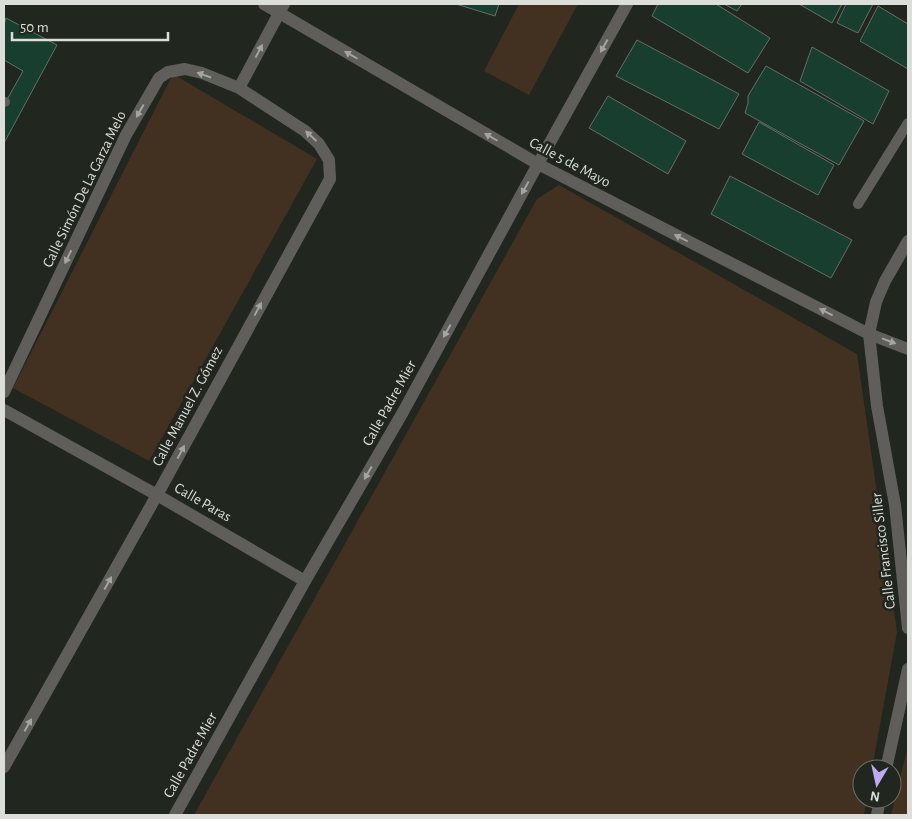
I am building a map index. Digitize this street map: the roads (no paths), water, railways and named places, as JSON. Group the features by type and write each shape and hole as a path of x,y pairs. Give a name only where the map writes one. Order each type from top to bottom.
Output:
{"street":[{"name":"Calle 5 de Mayo","path":"264,4 282,8 538,164 869,334 908,349"},
{"name":"Calle Padre Mier","path":"175,815 403,412 627,4"},
{"path":"239,88 282,8"},
{"name":"Calle Simón De La Garza Melo","path":"4,392 126,135 159,78 168,72 185,69 202,73 239,88"},
{"name":"Calle Manuel Z. Gómez","path":"4,767 157,495 330,179 329,160 319,144 305,131 239,88"},
{"name":"Calle Francisco Siller","path":"908,241 885,281 876,302 869,334 877,406 902,506 908,628"},
{"name":"Calle Paras","path":"4,410 306,581"},
{"path":"888,759 908,669"}],"lane":[{"path":"858,204 908,123"}]}
